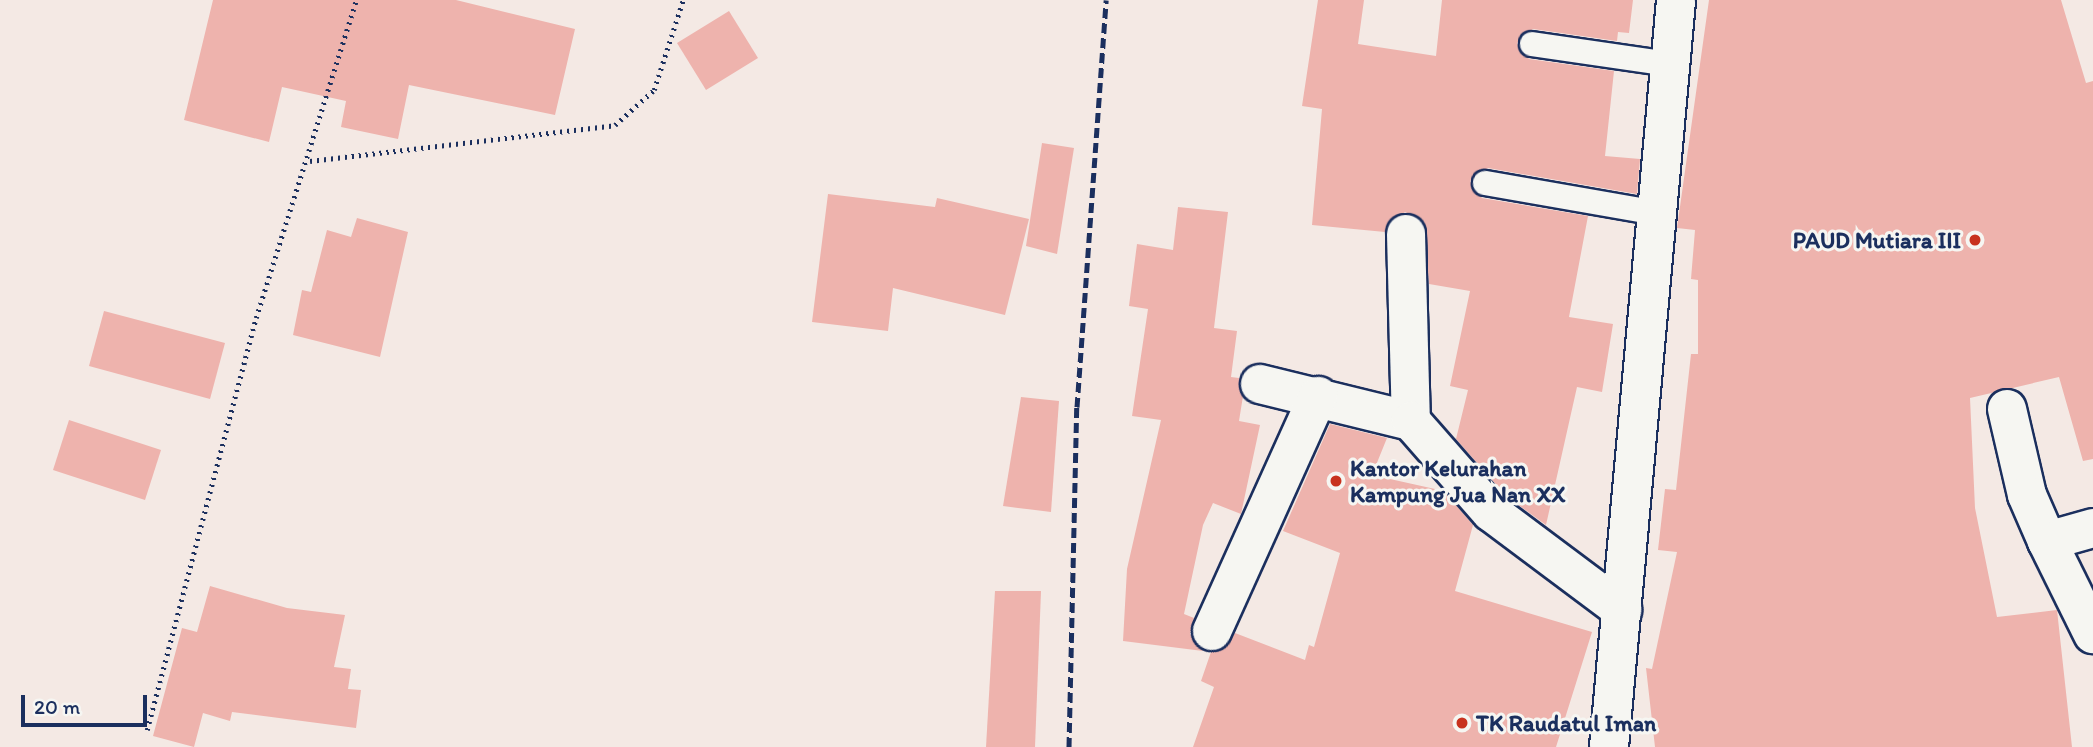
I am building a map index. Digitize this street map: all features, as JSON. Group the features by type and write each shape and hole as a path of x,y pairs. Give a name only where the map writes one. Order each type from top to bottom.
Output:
{"street":[{"path":"1609,747 1676,0"},
{"path":"1406,234 1411,421"},
{"path":"1260,384 1318,396 1411,421 1491,512 1622,610"},
{"path":"1212,631 1318,396"},
{"path":"2007,409 2027,495 2093,634"},
{"path":"2047,541 2093,528"}],"lane":[{"path":"1532,44 1669,65"},
{"path":"1485,183 1657,213"}],"path":[{"path":"146,730 256,318 310,161 356,0"},
{"path":"310,161 615,125 654,90 683,0"}],"building":[{"path":"213,0 456,0 575,29 555,115 409,85 398,139 341,127 346,101 282,87 269,142 184,120"},
{"path":"1318,0 1364,0 1358,44 1436,56 1442,0 1633,0 1629,33 1618,32 1617,41 1533,29 1517,43 1529,59 1614,71 1605,156 1640,159 1637,194 1488,168 1470,181 1482,198 1588,216 1569,317 1613,324 1602,392 1577,387 1546,525 1506,496 1456,439 1468,390 1450,386 1470,291 1429,284 1424,222 1405,212 1385,232 1312,225 1322,109 1302,106"},
{"path":"1709,0 2061,0 2086,83 2093,81 2093,459 2083,461 2059,377 1970,398 1975,508 1997,617 2057,610 2072,747 1655,747 1646,668 1652,669 1677,552 1658,550 1665,489 1676,490 1691,354 1698,354 1698,280 1691,279 1695,230 1677,228"},
{"path":"729,11 758,58 706,90 677,43"},
{"path":"1042,143 1074,148 1057,254 1026,246"},
{"path":"828,194 935,207 937,198 1029,219 1005,315 893,288 888,331 812,322"},
{"path":"1178,207 1228,212 1214,328 1237,331 1231,377 1239,378 1243,396 1239,421 1260,425 1241,514 1213,503 1203,525 1184,614 1194,618 1190,634 1203,651 1123,641 1127,569 1161,420 1132,416 1148,309 1129,306 1137,244 1173,250"},
{"path":"357,218 408,232 380,357 293,335 302,290 311,292 327,230 351,237"},
{"path":"104,311 225,343 210,399 89,366"},
{"path":"1021,397 1059,401 1051,512 1003,506"},
{"path":"69,420 161,450 145,500 53,470"},
{"path":"1330,424 1387,438 1372,475 1444,491 1473,525 1455,591 1592,632 1556,747 1193,747 1214,687 1201,681 1211,652 1225,648 1235,633 1305,660 1309,645 1314,647 1340,553 1283,531"},
{"path":"210,586 287,608 345,615 334,667 351,669 348,689 361,690 356,728 232,712 230,721 203,713 194,747 153,736 182,628 197,632"},
{"path":"995,591 1041,591 1035,747 986,747"}],"railway":[{"path":"1069,747 1077,407 1106,0"}],"place":[{"name":"PAUD Mutiara III","path":"1975,240"},
{"name":"Kantor Kelurahan Kampung Jua Nan XX","path":"1336,481"},
{"name":"TK Raudatul Iman","path":"1462,723"}]}
